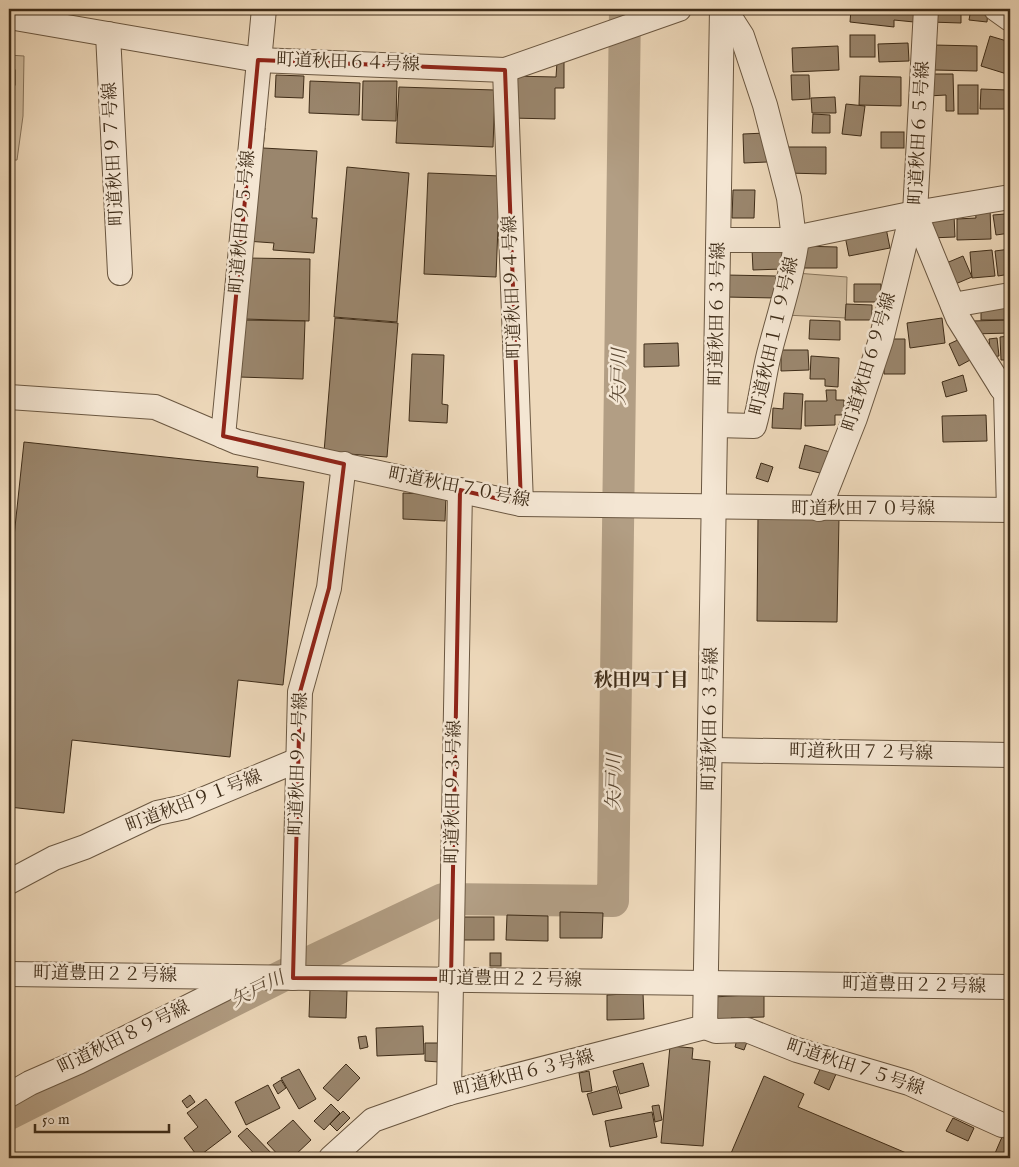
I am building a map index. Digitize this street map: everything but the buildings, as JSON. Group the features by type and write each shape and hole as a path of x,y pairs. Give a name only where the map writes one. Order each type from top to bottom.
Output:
{"street":[{"name":"町道秋田９５号線","path":"223,436 264,9"},
{"name":"町道秋田６４号線","path":"9,17 258,60 505,70 680,9"},
{"name":"町道秋田６５号線","path":"926,9 915,213 958,318 1006,383"},
{"path":"996,9 1010,20"},
{"path":"722,12 733,22 742,36 766,105 789,198 796,238"},
{"name":"町道秋田６３号線","path":"336,1157 373,1120 449,1093 705,1027 722,12"},
{"name":"町道秋田９７号線","path":"108,34 120,274"},
{"name":"町道秋田９４号線","path":"505,70 521,504"},
{"path":"719,240 796,238 915,213 1010,196"},
{"name":"町道秋田６９号線","path":"819,509 854,418 881,340 909,226 915,213"},
{"name":"町道秋田１１９号線","path":"716,425 754,426 762,400 764,374 794,263 796,238"},
{"path":"953,305 1010,295"},
{"path":"1006,383 1010,510"},
{"name":"町道秋田７０号線","path":"9,398 155,407 237,442 521,504 715,508 1010,510"},
{"name":"町道秋田９２号線","path":"293,978 300,692 329,588 344,464"},
{"name":"町道秋田９３号線","path":"449,1093 460,490"},
{"path":"711,745 1010,744"},
{"name":"町道秋田７２号線","path":"711,745 1010,755"},
{"name":"町道秋田９１号線","path":"9,882 54,858 85,847 157,813 184,807 298,760"},
{"name":"町道豊田２２号線","path":"9,974 1010,987"},
{"name":"町道秋田８９号線","path":"9,1095 224,989 238,978"},
{"name":"町道秋田７５号線","path":"705,1027 716,1031 746,1030 797,1050 909,1083 1002,1125"}],"highlighted area":[{"path":"258,60 505,70 521,504 460,490 451,979 293,978 300,692 329,588 344,464 223,436"}],"shaded area":[{"path":"9,55 24,56 23,116 17,160 9,160"},
{"path":"796,273 847,277 846,318 785,315"}],"waterway":[{"name":"矢戸川","path":"9,1114 314,960 443,899 613,901 625,9"}],"district":[{"name":"秋田四丁目","path":"641,681"}]}
